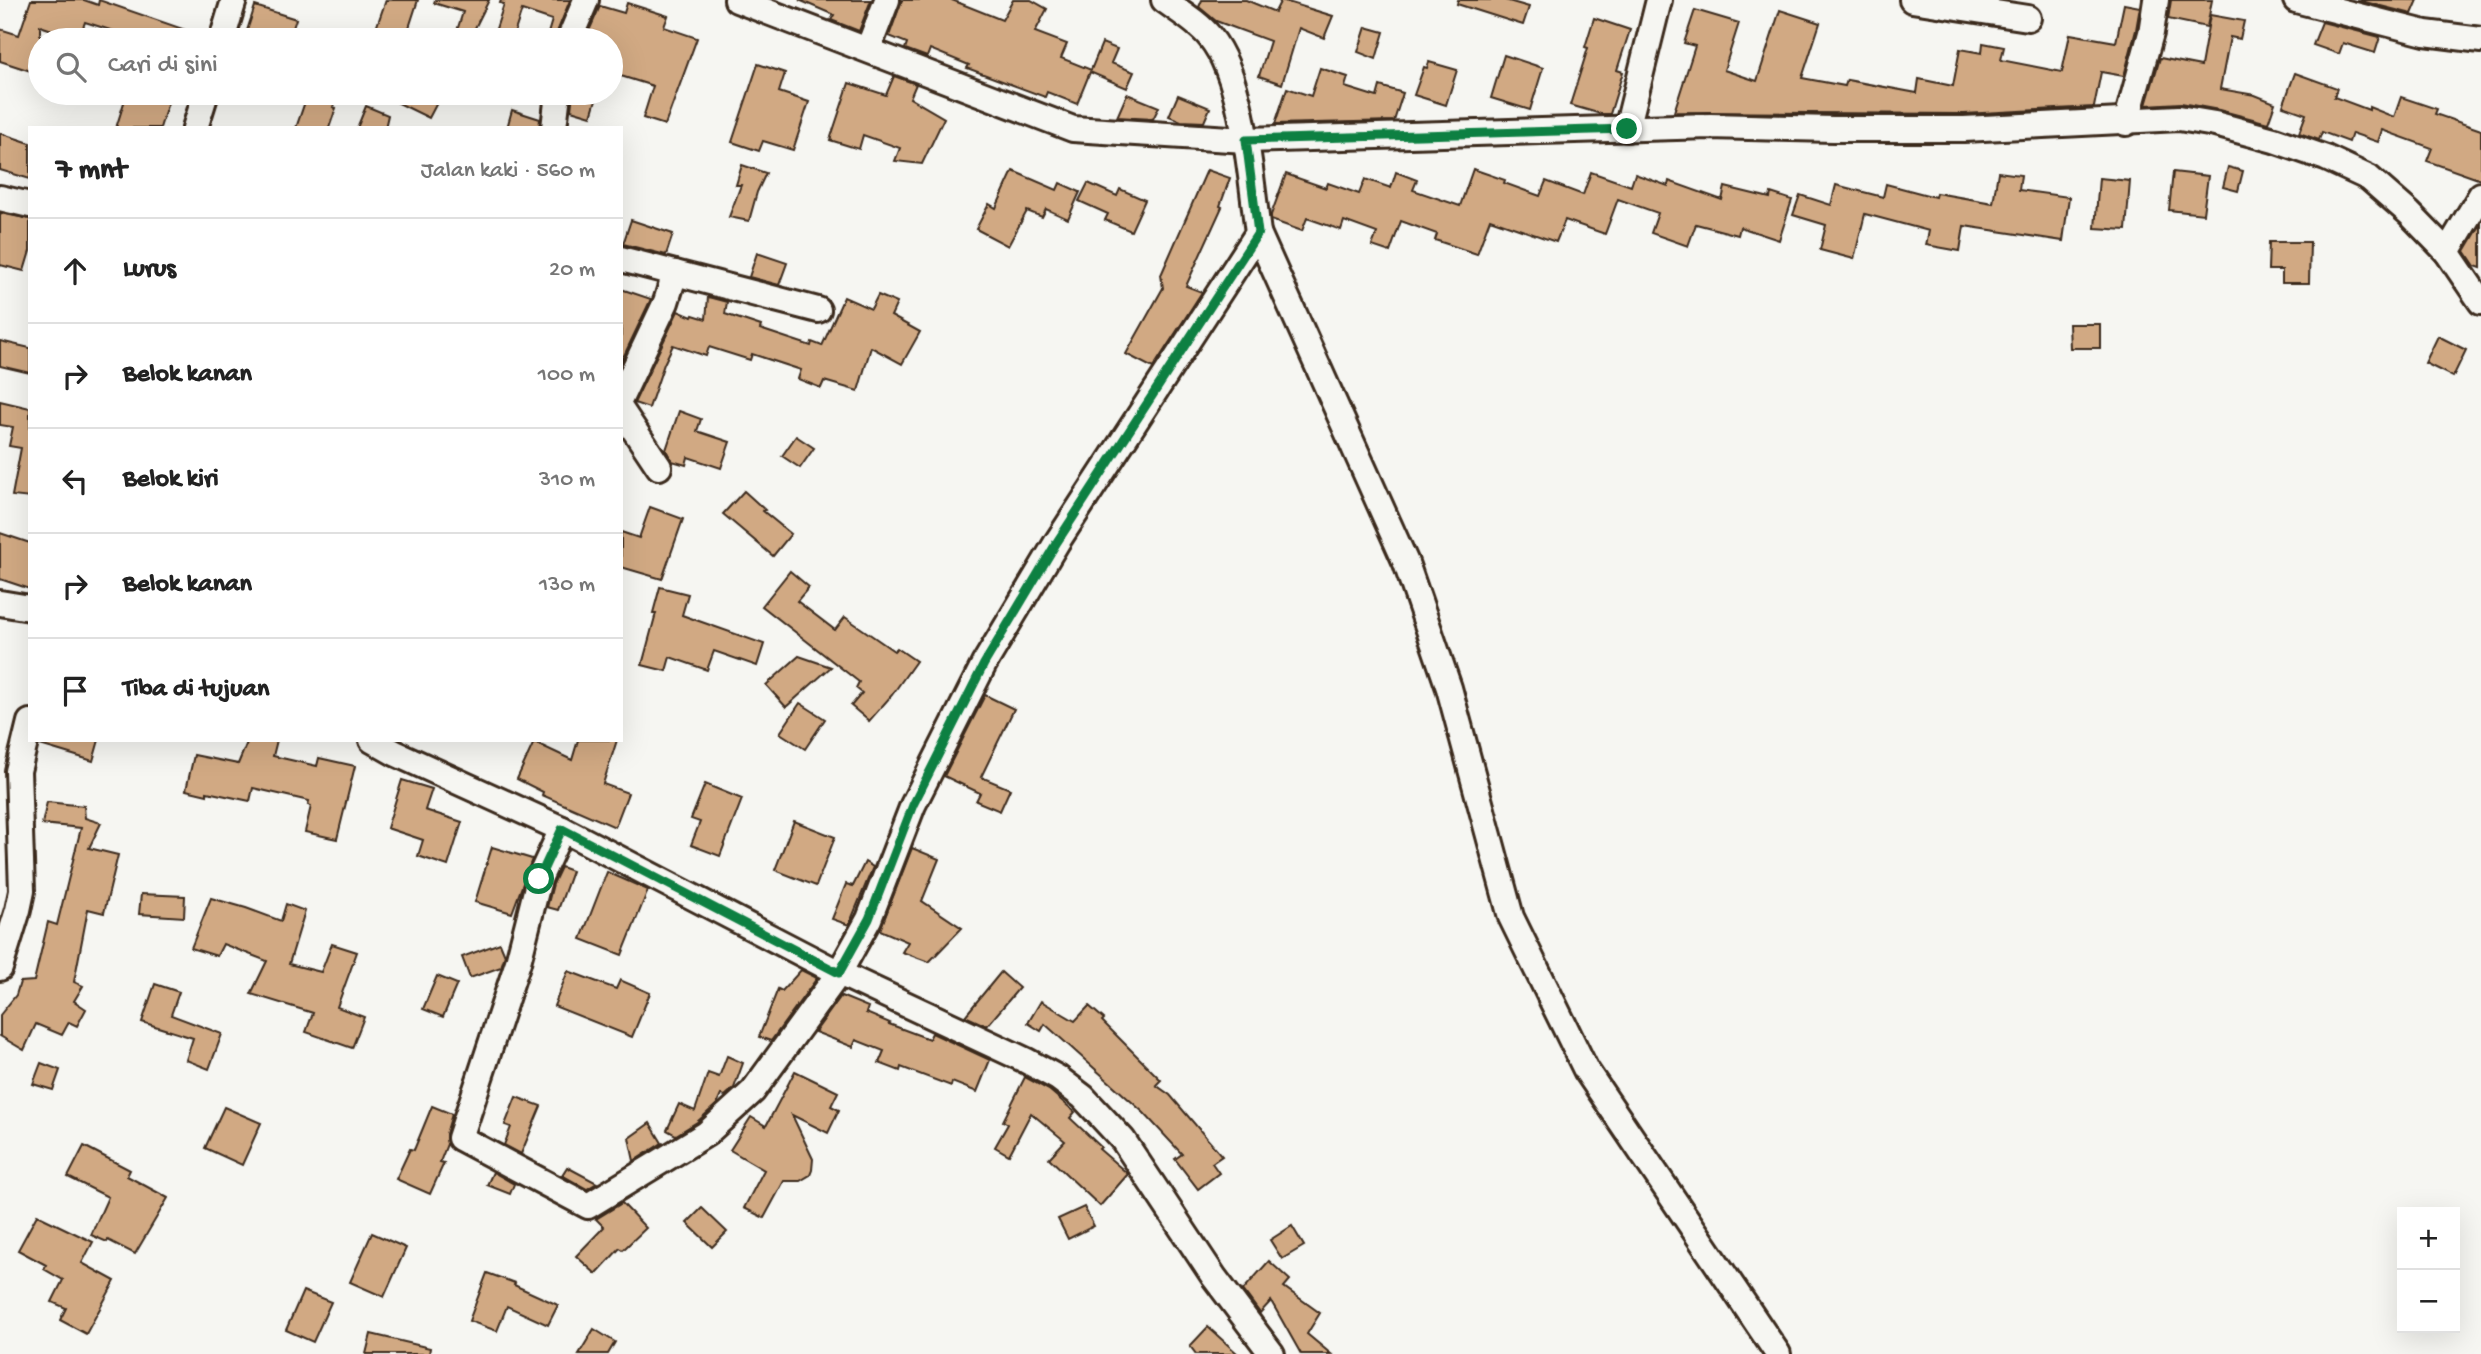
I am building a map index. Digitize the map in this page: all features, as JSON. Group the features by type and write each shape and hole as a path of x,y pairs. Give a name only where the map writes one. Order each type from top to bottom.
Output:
{"street":[{"path":"226,28 234,0"},
{"path":"574,28 586,0"},
{"path":"737,0 1073,129 1246,140 1710,126 1951,129 2126,123 2179,118 2215,124 2326,158 2369,178 2409,213 2447,252 2481,302"},
{"path":"868,49 887,0"},
{"path":"1164,0 1210,37 1229,72 1246,140 1258,233 1406,563 1449,688 1511,917 1586,1070 1778,1354"},
{"path":"1627,129 1659,0"},
{"path":"1912,0 2028,18"},
{"path":"2126,123 2151,33 2156,0"},
{"path":"2296,0 2425,33 2481,40"},
{"path":"196,126 202,105"},
{"path":"554,126 557,105"},
{"path":"2447,252 2481,195"},
{"path":"0,198 28,205"},
{"path":"562,829 539,879 518,962 460,1138 588,1206 706,1134 753,1091 839,973 869,919 913,805 984,664 1057,542 1258,233"},
{"path":"623,260 818,310"},
{"path":"623,393 666,302 675,273"},
{"path":"623,413 659,467"},
{"path":"0,603 28,608"},
{"path":"0,968 22,891 18,771 28,730"},
{"path":"376,742 562,829 839,973 1058,1078 1083,1097 1122,1140 1214,1278 1272,1354"}],"building":[{"path":"31,0 84,0 98,5 99,0 180,28 104,28 85,22 83,28 28,28 28,70 0,61 0,29 19,35"},
{"path":"386,0 418,0 409,28 376,28"},
{"path":"435,0 489,0 475,28 458,28 463,12 434,3"},
{"path":"501,0 570,0 559,28 550,28 552,20 522,10 516,28 496,28 504,4 500,3"},
{"path":"799,0 871,0 859,31 831,20 834,15"},
{"path":"902,0 952,0 1002,20 1013,0 1031,0 1047,9 1035,32 1067,44 1061,58 1091,70 1102,43 1117,49 1111,63 1134,72 1127,88 1090,72 1077,104 1047,92 1045,97 967,68 969,65 930,49 927,57 905,49 907,43 889,36"},
{"path":"1202,0 1246,0 1275,12 1281,0 1333,16 1324,38 1299,28 1282,84 1259,76 1270,41 1216,21 1199,7"},
{"path":"1458,0 1505,0 1529,7 1523,25 1457,4"},
{"path":"2171,0 2212,0 2207,27 2168,19"},
{"path":"2357,0 2418,0 2412,14"},
{"path":"627,3 668,16 664,27 697,38 665,125 643,118 653,86 623,77 623,28 590,28 600,6 624,13"},
{"path":"2124,4 2140,7 2124,76 2101,72 2094,107 1964,114 1674,112 1695,46 1684,43 1695,10 1739,23 1724,70 1757,81 1780,10 1820,23 1802,78 1845,86 1847,80 1917,93 1919,79 1953,86 1960,49 1982,53 1983,43 2004,47 2001,60 2062,72 2070,34 2116,42"},
{"path":"255,6 296,19 293,28 248,28"},
{"path":"2210,15 2244,21 2240,39 2230,37 2220,89 2255,95 2275,103 2268,123 2181,103 2146,105 2160,58 2201,66"},
{"path":"1594,18 1630,30 1617,70 1623,72 1610,114 1570,105 1588,48 1585,47"},
{"path":"2322,22 2380,37 2375,53 2343,43 2339,54 2313,45"},
{"path":"1366,27 1384,32 1376,59 1358,52"},
{"path":"1504,55 1543,68 1530,110 1491,98"},
{"path":"1429,62 1457,70 1446,105 1414,95 1424,67 1427,68"},
{"path":"758,64 785,73 779,92 809,102 793,150 763,141 759,151 732,142"},
{"path":"1320,68 1348,77 1345,87 1377,97 1380,86 1403,93 1394,121 1275,124 1287,88 1311,96"},
{"path":"2295,73 2337,88 2334,97 2369,110 2369,107 2394,117 2401,97 2437,109 2435,114 2481,130 2481,180 2427,161 2432,148 2382,130 2378,142 2352,133 2349,142 2322,132 2319,140 2299,133 2306,114 2283,106"},
{"path":"894,76 916,84 910,98 944,118 922,164 895,161 900,148 863,135 859,149 830,140 849,83 886,95"},
{"path":"1127,94 1159,107 1153,119 1117,117"},
{"path":"1178,95 1210,108 1204,122 1181,121 1169,116"},
{"path":"123,105 167,105 161,126 117,126"},
{"path":"304,105 334,105 336,108 330,126 297,126"},
{"path":"402,105 436,105 429,118"},
{"path":"572,105 594,105 591,116 571,110"},
{"path":"366,106 388,115 385,126 358,126"},
{"path":"512,110 540,119 539,126 508,126"},
{"path":"0,133 28,142 28,178 0,170"},
{"path":"742,165 766,173 757,192 749,221 729,217 741,185 736,185"},
{"path":"2228,167 2243,171 2238,191 2223,187"},
{"path":"1473,169 1540,196 1546,181 1583,195 1591,172 1631,186 1635,174 1668,186 1669,181 1722,200 1725,187 1770,198 1771,193 1792,200 1779,240 1740,227 1738,235 1696,224 1688,246 1651,233 1658,213 1618,199 1605,234 1565,220 1556,242 1490,219 1477,254 1435,240 1437,234 1401,221 1390,252 1372,246 1377,233 1344,221 1341,230 1307,218 1302,231 1271,220 1286,174 1326,188 1328,183 1359,194 1365,179 1391,188 1396,172 1417,180 1413,190 1460,206"},
{"path":"1207,170 1230,178 1220,206 1222,207 1186,286 1202,292 1153,368 1126,354 1163,288 1161,275"},
{"path":"1013,171 1057,190 1060,183 1080,192 1068,219 1046,209 1042,217 1027,211 1008,246 976,229 989,204 996,208"},
{"path":"1998,172 2021,175 2019,190 2069,197 2063,241 1964,226 1960,251 1926,245 1929,231 1865,214 1854,259 1820,250 1826,225 1793,215 1800,195 1831,205 1836,185 1883,197 1886,184 1935,197 1936,193 1993,203"},
{"path":"2173,172 2208,176 2203,214 2169,210"},
{"path":"2099,178 2130,181 2126,230 2095,228"},
{"path":"1088,183 1117,196 1120,189 1145,200 1131,231 1105,220 1108,214 1079,201"},
{"path":"0,213 28,219 28,258 24,271 0,265"},
{"path":"631,220 673,234 666,255 623,244"},
{"path":"2481,224 2481,268 2475,266 2465,251"},
{"path":"2269,242 2310,242 2309,283 2282,283 2282,270 2268,270"},
{"path":"757,253 787,263 779,285 749,277"},
{"path":"623,290 651,299 623,358"},
{"path":"878,295 897,303 891,316 920,332 902,364 871,347 858,391 824,381 821,388 798,379 801,370 752,354 750,360 709,347 706,356 673,345 649,408 634,403 678,311 706,319 708,297 727,302 725,314 811,346 812,342 822,346 844,297 871,309"},
{"path":"2069,324 2100,324 2100,348 2070,348"},
{"path":"2438,336 2466,350 2453,377 2425,363"},
{"path":"0,341 28,348 28,373 0,366"},
{"path":"0,401 28,408 28,498 12,496 21,448 9,446 13,427 0,425"},
{"path":"679,411 701,419 697,431 730,442 721,468 688,457 686,465 672,461 666,450"},
{"path":"796,436 814,448 800,468 782,456"},
{"path":"744,491 791,534 773,556 723,514"},
{"path":"650,507 683,519 662,579 623,568 623,533 639,538"},
{"path":"0,533 28,542 28,588 0,579"},
{"path":"790,571 809,587 797,601 835,630 845,617 894,651 897,648 916,661 869,721 851,706 862,693 856,688 859,682 762,606"},
{"path":"660,587 688,594 682,615 764,644 757,666 714,651 707,670 670,657 666,671 642,665"},
{"path":"799,656 831,667 786,707 766,685"},
{"path":"985,695 1014,709 981,777 1010,789 1000,811 976,801 980,793 944,776"},
{"path":"800,703 825,719 805,749 780,733"},
{"path":"41,742 98,742 93,761 40,745"},
{"path":"247,742 276,742 273,756 317,766 319,758 355,766 337,839 305,832 311,806 308,805 309,801 253,788 250,801 186,790 194,755 238,764"},
{"path":"534,742 572,760 577,742 616,742 603,784 628,793 615,827 542,795 543,792 517,779"},
{"path":"402,780 432,789 425,810 462,822 448,866 418,856 423,840 387,828"},
{"path":"705,784 742,799 720,856 691,845 700,822 691,819"},
{"path":"47,802 84,806 85,818 101,823 89,848 118,855 104,913 88,909 74,982 83,986 74,1001 86,1009 77,1026 69,1022 62,1035 36,1024 24,1050 0,1036 0,1015 16,995 20,982 34,981 48,922 57,925 81,828 42,824"},
{"path":"794,821 835,837 816,886 775,870"},
{"path":"492,847 532,859 512,913 475,902"},
{"path":"912,848 939,859 922,901 962,928 929,962 902,952 908,942 880,930"},
{"path":"865,862 873,867 849,925 832,919 846,884 853,886"},
{"path":"561,867 572,871 558,910 547,907"},
{"path":"607,872 648,890 622,955 581,939"},
{"path":"141,894 185,896 184,917 139,914"},
{"path":"211,898 281,921 286,904 305,911 289,964 321,972 332,944 357,952 337,1007 364,1017 352,1048 306,1032 313,1013 251,994 267,961 223,944 217,956 191,948"},
{"path":"500,943 505,955 501,967 470,978 462,957"},
{"path":"801,970 817,978 771,1041 759,1037 778,989 782,991"},
{"path":"568,971 616,989 620,980 650,993 632,1037 554,1006"},
{"path":"1001,972 1019,988 987,1026 965,1016"},
{"path":"437,976 457,984 443,1017 423,1009"},
{"path":"155,984 179,992 171,1015 222,1034 209,1069 186,1060 193,1038 142,1022"},
{"path":"841,996 868,1007 866,1013 889,1024 929,1039 932,1033 990,1060 977,1092 952,1082 951,1086 901,1067 900,1071 879,1063 884,1051 856,1040 853,1047 815,1032"},
{"path":"1041,1001 1075,1021 1089,1006 1104,1019 1102,1021 1161,1080 1156,1085 1170,1095 1222,1156 1212,1163 1219,1173 1198,1189 1175,1159 1182,1154 1144,1113 1045,1024 1041,1031 1028,1023"},
{"path":"727,1056 743,1063 734,1088 725,1096 721,1095 717,1104 697,1122 676,1135 667,1130 679,1104 695,1111 708,1073 719,1077"},
{"path":"41,1063 60,1070 53,1090 33,1084"},
{"path":"795,1071 838,1092 831,1106 839,1110 828,1133 792,1115 813,1159 812,1170 810,1175 800,1181 784,1181 764,1218 744,1208 764,1170 730,1150 751,1117 766,1126"},
{"path":"1025,1077 1049,1090 1075,1112 1070,1118 1101,1147 1099,1149 1128,1174 1100,1206 1049,1158 1065,1141 1031,1113 1009,1155 995,1147 1008,1124 1003,1121"},
{"path":"516,1097 541,1106 521,1154 504,1145 511,1127 505,1125"},
{"path":"432,1106 452,1114 446,1134 447,1144 440,1162 444,1163 430,1194 396,1179 410,1149 414,1150"},
{"path":"224,1107 261,1123 242,1165 205,1148"},
{"path":"650,1123 662,1143 634,1161 629,1138"},
{"path":"84,1146 130,1170 127,1176 168,1198 135,1254 108,1240 107,1242 91,1235 108,1197 68,1177"},
{"path":"567,1167 597,1183 587,1189 562,1175"},
{"path":"493,1172 514,1184 510,1194 487,1185"},
{"path":"622,1203 646,1228 623,1250 620,1248 596,1274 576,1256 604,1227 596,1219"},
{"path":"1084,1207 1094,1226 1068,1239 1058,1219"},
{"path":"702,1208 727,1232 712,1247 687,1223"},
{"path":"37,1215 93,1242 82,1263 115,1281 86,1334 60,1320 66,1308 52,1302 63,1280 44,1269 46,1265 18,1250"},
{"path":"1292,1226 1304,1246 1282,1259 1270,1240"},
{"path":"372,1233 406,1248 384,1297 350,1282"},
{"path":"1269,1261 1290,1280 1284,1287 1320,1313 1307,1334 1331,1354 1301,1354 1271,1301 1260,1313 1243,1290"},
{"path":"487,1273 515,1283 514,1285 558,1305 548,1325 507,1306 497,1331 469,1321"},
{"path":"303,1291 331,1302 313,1342 286,1330"},
{"path":"1208,1327 1238,1354 1196,1354 1190,1346"},
{"path":"594,1329 615,1342 608,1354 579,1354"},
{"path":"371,1334 430,1348 429,1354 366,1354"}],"route":[{"path":"539,879 562,829 839,973 869,919 913,805 984,664 1057,542 1258,233 1246,140 1627,129"}]}
